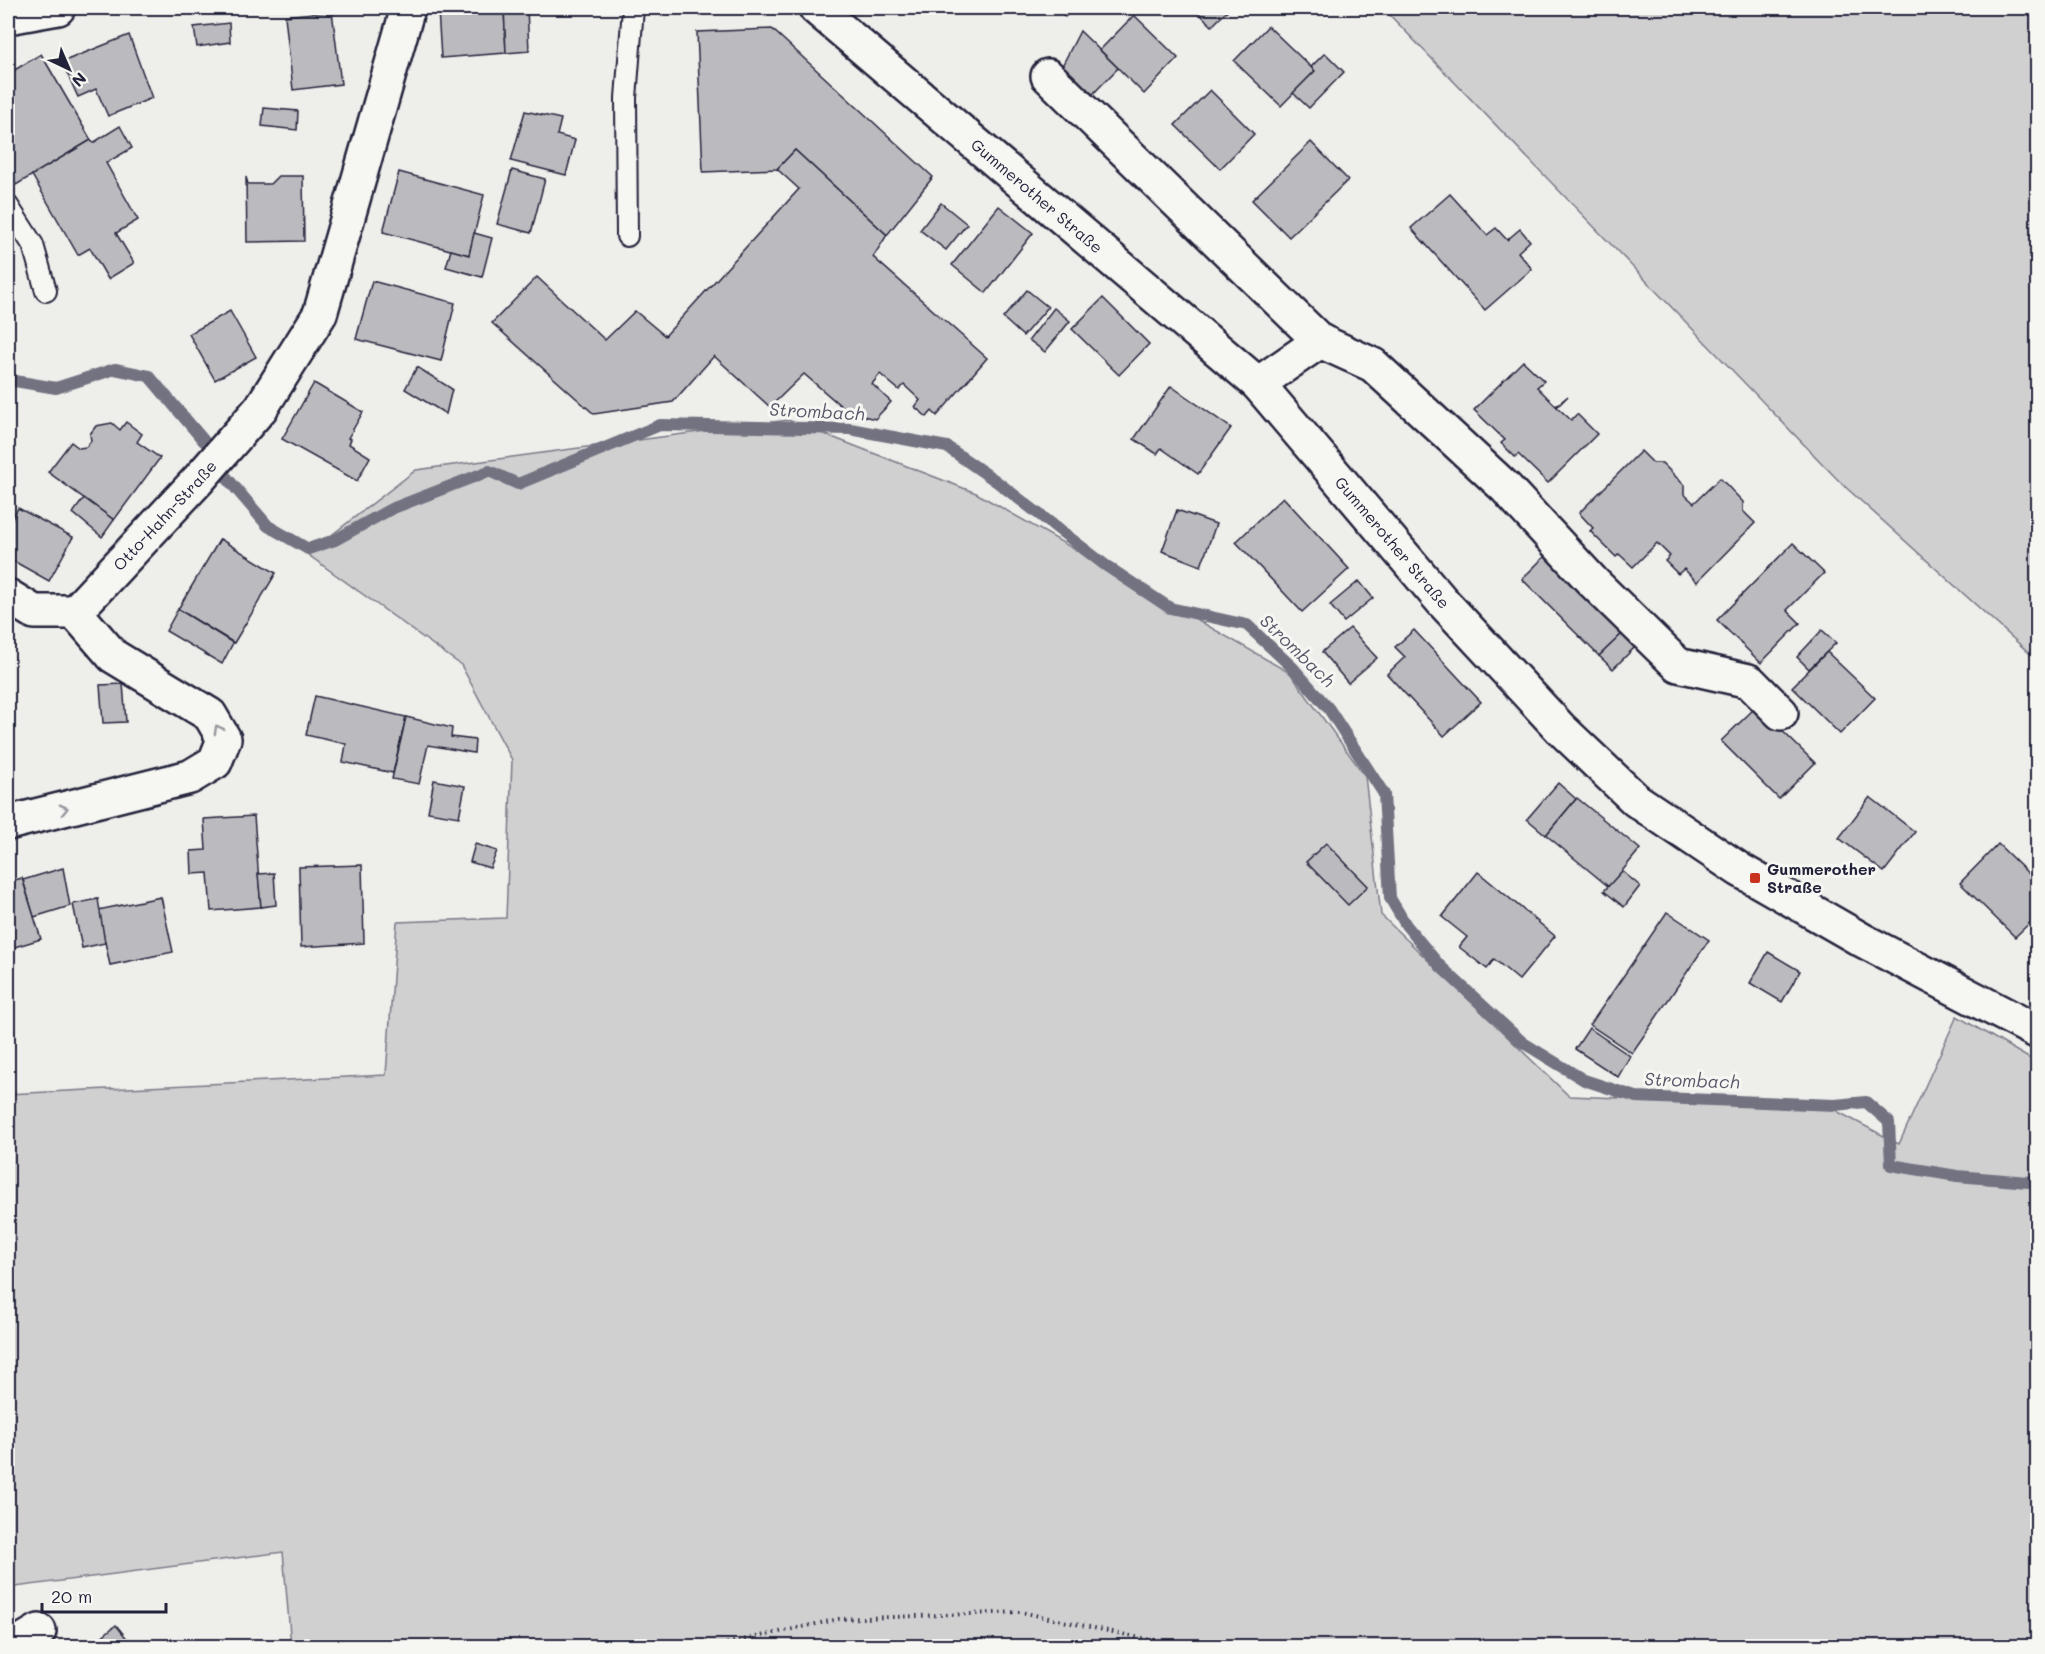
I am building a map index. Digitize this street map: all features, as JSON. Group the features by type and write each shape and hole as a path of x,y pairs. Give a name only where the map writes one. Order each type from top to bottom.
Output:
{"street":[{"path":"8,17 58,8"},
{"name":"Otto-Hahn-Straße","path":"75,612 200,479 261,408 320,314 408,8"},
{"name":"Gummerother Straße","path":"816,8 1258,384 1442,601 1560,728 1636,800 1740,870 1862,940 2037,1032"},
{"path":"1048,76 1320,341 1373,365 1506,488 1592,581 1678,665 1749,681 1781,713"},
{"path":"1258,384 1320,341"},
{"path":"8,596 34,612 75,612 113,656 210,715 224,739 215,762 190,777 8,823"}],"lane":[{"path":"627,236 626,98 633,8"},
{"path":"8,206 33,245 46,291"}],"path":[{"path":"715,1647 839,1619 1021,1612 1177,1647"}],"shaded area":[{"path":"1383,8 2037,8 2037,660 1841,483"},
{"path":"788,420 976,493 1290,673 1365,776 1381,915 1569,1096 1827,1106 1899,1144 1957,1016 2037,1063 2037,1646 291,1646 283,1552 8,1588 8,1094 386,1075 397,922 506,918 512,760 461,665 307,554 416,470"}],"building":[{"path":"433,8 504,8 506,53 441,58 438,10 433,11"},
{"path":"504,8 527,8 529,51 506,53"},
{"path":"1056,8 1074,8 1065,17"},
{"path":"1194,8 1230,8 1212,26"},
{"path":"332,11 341,84 293,90 285,16"},
{"path":"1134,15 1178,58 1144,94 1100,50"},
{"path":"229,23 230,42 197,47 194,27"},
{"path":"1268,26 1315,71 1281,106 1234,61"},
{"path":"772,29 933,177 887,235 795,150 777,169 703,172 697,32"},
{"path":"1080,31 1118,68 1092,95 1062,66"},
{"path":"129,35 152,98 108,116 96,89 78,97 62,62"},
{"path":"1325,53 1344,72 1309,108 1293,93 1315,71 1311,67"},
{"path":"41,54 91,140 16,185 8,170 8,74"},
{"path":"1210,90 1254,134 1220,169 1175,125"},
{"path":"264,108 298,111 297,130 262,126"},
{"path":"525,111 561,119 557,135 575,140 566,175 511,161"},
{"path":"120,126 132,148 106,163 138,220 116,233 134,263 108,279 90,248 78,255 32,175 91,140 93,143"},
{"path":"1311,142 1348,180 1289,237 1252,200"},
{"path":"795,150 887,235 873,257 987,358 937,416 932,411 927,417 915,407 920,400 904,385 899,390 880,374 872,384 891,402 875,419 848,412 804,374 770,407 714,356 673,402 594,414 492,323 537,277 605,340 635,311 665,336 799,189 777,169"},
{"path":"512,170 545,179 531,233 497,224"},
{"path":"399,172 484,195 469,255 383,232"},
{"path":"278,176 303,176 304,241 247,242 246,177 248,184 270,184"},
{"path":"1450,194 1487,235 1496,228 1507,240 1520,229 1530,241 1518,252 1532,269 1485,310 1411,228"},
{"path":"941,203 967,224 946,250 920,230"},
{"path":"999,206 1033,233 986,293 952,265"},
{"path":"474,233 492,238 482,277 446,267 451,250 469,255"},
{"path":"372,281 455,303 441,361 356,339"},
{"path":"1027,290 1048,307 1023,336 1003,318"},
{"path":"1103,298 1149,344 1119,375 1072,329"},
{"path":"1054,308 1070,321 1045,352 1029,340"},
{"path":"230,311 256,357 215,380 189,334"},
{"path":"1523,361 1544,381 1537,387 1556,406 1568,396 1557,407 1571,420 1577,414 1597,434 1548,483 1518,454 1515,457 1501,443 1505,440 1474,410"},
{"path":"417,367 452,389 446,414 405,389"},
{"path":"314,383 363,412 348,438 351,439 349,444 370,457 357,481 282,439"},
{"path":"1171,386 1231,428 1198,474 1161,448 1157,454 1134,439"},
{"path":"126,422 142,434 137,442 160,458 114,520 48,472 71,442 79,448 86,447 91,441 90,434 96,426 112,423 120,430"},
{"path":"1641,451 1653,463 1662,463 1684,485 1684,494 1694,503 1720,478 1743,502 1743,511 1755,523 1697,582 1684,569 1678,574 1665,561 1670,556 1657,543 1633,567 1619,554 1616,557 1590,531 1593,528 1579,513"},
{"path":"1283,497 1349,569 1302,612 1236,542"},
{"path":"84,498 114,520 102,537 73,513"},
{"path":"18,508 73,537 49,581 8,558 8,527"},
{"path":"1177,510 1216,524 1201,566 1162,551"},
{"path":"220,539 276,573 234,643 178,609"},
{"path":"1793,543 1824,573 1787,610 1800,623 1761,663 1717,620"},
{"path":"1546,555 1624,632 1599,656 1522,579"},
{"path":"1359,581 1373,598 1344,622 1330,605"},
{"path":"178,609 233,643 222,664 166,631"},
{"path":"1350,628 1377,658 1348,683 1322,652"},
{"path":"1414,630 1481,702 1444,736 1387,674 1405,657 1395,647"},
{"path":"1822,630 1836,643 1809,669 1797,657"},
{"path":"1624,632 1637,645 1613,669 1599,656"},
{"path":"1827,652 1875,698 1840,734 1792,687"},
{"path":"123,684 126,722 103,723 100,685"},
{"path":"315,696 406,717 393,773 343,762 346,744 306,735"},
{"path":"1757,706 1815,763 1779,799 1721,741"},
{"path":"406,717 452,728 451,737 475,740 474,753 428,745 419,784 392,779"},
{"path":"434,780 465,786 459,817 428,812"},
{"path":"1558,783 1576,799 1546,835 1527,819"},
{"path":"1870,797 1915,832 1884,872 1839,838"},
{"path":"1577,798 1640,849 1609,887 1546,835"},
{"path":"254,816 261,907 211,911 208,873 192,874 191,851 206,850 204,819"},
{"path":"1326,843 1368,886 1348,905 1306,862"},
{"path":"475,844 497,851 490,868 470,862"},
{"path":"1998,844 2038,883 2038,915 2015,937 1960,883"},
{"path":"362,865 364,943 301,947 299,867"},
{"path":"63,868 70,906 34,917 23,880"},
{"path":"1622,871 1640,886 1624,907 1604,891"},
{"path":"1478,872 1555,936 1519,980 1494,959 1487,969 1459,947 1467,937 1442,917"},
{"path":"274,873 276,905 261,907 258,874"},
{"path":"22,878 41,939 8,949 8,882"},
{"path":"161,897 173,952 110,965 98,910"},
{"path":"98,899 105,943 82,948 73,904"},
{"path":"1667,912 1709,940 1632,1053 1590,1025"},
{"path":"1768,952 1800,971 1782,1002 1750,983"},
{"path":"1589,1028 1630,1056 1618,1077 1575,1049"},
{"path":"116,1625 133,1646 90,1646"}],"waterway":[{"name":"Strombach","path":"8,375 15,381 56,388 115,369 149,376 204,441"},
{"name":"Strombach","path":"227,478 268,526 308,549 335,540 391,509 489,471 518,484 660,425 850,429 947,447 996,481 1105,565 1170,608 1247,625 1293,668 1329,709 1384,794 1390,898 1406,925 1440,966 1522,1042 1584,1080 1636,1097 1835,1105 1866,1102 1889,1122 1891,1165 1957,1176 2028,1182 2038,1180"}],"place":[{"name":"Gummerother Straße","path":"1755,878"}]}
